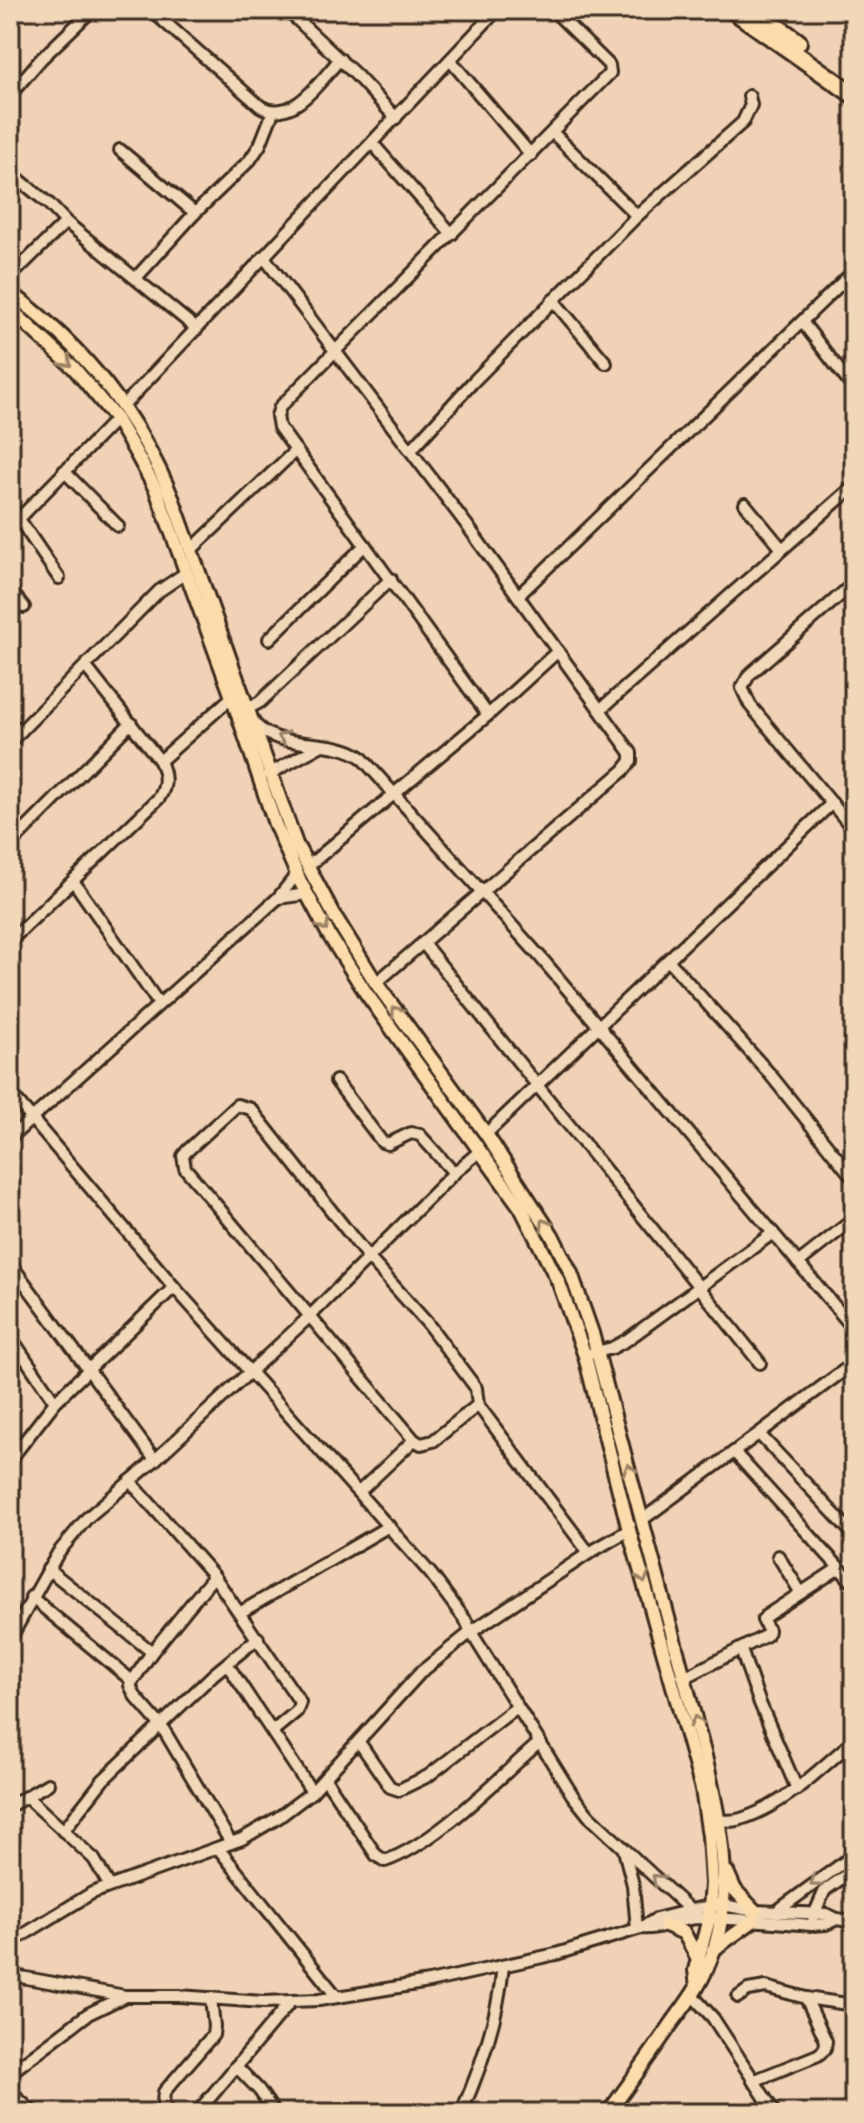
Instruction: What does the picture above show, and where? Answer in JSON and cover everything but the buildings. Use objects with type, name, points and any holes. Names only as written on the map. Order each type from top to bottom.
[{"type":"highway","points":[[733,10],[854,95]]},
{"type":"highway","points":[[754,10],[854,83]]},
{"type":"main road","points":[[10,292],[90,363],[124,405],[164,477],[296,844],[307,894],[342,955],[535,1231],[591,1354],[642,1520],[684,1678],[713,1821],[716,1912],[698,1959],[694,1991]]},
{"type":"main road","points":[[10,309],[74,368],[116,419],[156,490],[275,824],[376,983],[486,1134],[552,1235],[575,1285],[629,1530],[702,1789],[735,1890],[754,1916],[713,1950]]},
{"type":"main road","points":[[342,955],[353,947]]},
{"type":"main road","points":[[653,1612],[665,1606]]},
{"type":"main road","points":[[608,2113],[706,1971],[713,1950],[724,1860]]},
{"type":"main road","points":[[666,1925],[684,1933],[698,1959]]},
{"type":"street","points":[[10,95],[41,59],[92,10]]},
{"type":"street","points":[[151,10],[260,106],[273,112],[280,113],[293,107],[340,59]]},
{"type":"street","points":[[124,405],[497,10]]},
{"type":"street","points":[[488,715],[279,427],[278,411],[553,133],[611,70],[553,10]]},
{"type":"street","points":[[289,11],[396,118]]},
{"type":"street","points":[[450,60],[531,155]]},
{"type":"street","points":[[411,450],[472,383],[637,216],[743,122],[751,105],[749,96]]},
{"type":"street","points":[[136,278],[195,213],[250,160],[260,145],[273,112]]},
{"type":"street","points":[[553,133],[637,216]]},
{"type":"street","points":[[373,144],[452,234]]},
{"type":"street","points":[[120,150],[195,213]]},
{"type":"street","points":[[10,172],[197,329]]},
{"type":"street","points":[[10,277],[66,222]]},
{"type":"street","points":[[264,257],[411,450],[601,709],[632,757],[629,765],[376,983]]},
{"type":"street","points":[[518,596],[854,271]]},
{"type":"street","points":[[553,300],[606,363]]},
{"type":"street","points":[[803,323],[854,389]]},
{"type":"street","points":[[10,528],[116,419]]},
{"type":"street","points":[[191,550],[296,450]]},
{"type":"street","points":[[64,471],[118,526]]},
{"type":"street","points":[[601,709],[854,486]]},
{"type":"street","points":[[745,504],[782,549]]},
{"type":"street","points":[[19,519],[59,578]]},
{"type":"street","points":[[269,639],[365,545]]},
{"type":"street","points":[[10,742],[159,591],[187,572]]},
{"type":"street","points":[[391,579],[248,713],[255,724],[274,735],[322,746],[340,746],[354,753],[483,892],[854,1329]]},
{"type":"street","points":[[854,583],[749,675],[742,688],[750,705],[854,830]]},
{"type":"street","points":[[10,590],[24,607]]},
{"type":"street","points":[[10,1138],[278,898],[302,870],[488,715],[558,651]]},
{"type":"street","points":[[10,941],[159,798],[165,780],[160,761],[86,667]]},
{"type":"street","points":[[160,761],[232,697]]},
{"type":"street","points":[[10,723],[21,731]]},
{"type":"street","points":[[10,845],[131,723]]},
{"type":"street","points":[[269,774],[322,746]]},
{"type":"street","points":[[486,1134],[832,803]]},
{"type":"street","points":[[74,882],[159,1004]]},
{"type":"street","points":[[278,898],[307,894]]},
{"type":"street","points":[[423,943],[760,1363]]},
{"type":"street","points":[[668,960],[769,1073],[854,1179]]},
{"type":"street","points":[[336,1081],[382,1142],[388,1144],[411,1133],[420,1135],[454,1173]]},
{"type":"street","points":[[10,1093],[174,1287],[431,1574],[466,1621],[581,1807],[690,1910]]},
{"type":"street","points":[[478,1405],[433,1441],[421,1444],[414,1440],[185,1168],[183,1156],[187,1151],[237,1105],[247,1106],[368,1257],[428,1324],[473,1383],[478,1405],[589,1553]]},
{"type":"street","points":[[10,1639],[31,1597],[71,1535],[310,1316],[480,1151]]},
{"type":"street","points":[[798,1263],[854,1219]]},
{"type":"street","points":[[591,1354],[627,1340],[773,1233]]},
{"type":"street","points":[[10,1263],[155,1460]]},
{"type":"street","points":[[10,1460],[55,1402],[174,1287]]},
{"type":"street","points":[[10,1336],[55,1402]]},
{"type":"street","points":[[642,1520],[850,1367],[854,1380]]},
{"type":"street","points":[[760,1435],[854,1535]]},
{"type":"street","points":[[359,1492],[414,1440]]},
{"type":"street","points":[[735,1453],[854,1584]]},
{"type":"street","points":[[130,1481],[214,1576],[300,1702],[297,1711],[273,1731]]},
{"type":"street","points":[[241,1612],[389,1526]]},
{"type":"street","points":[[10,1943],[59,1911],[109,1885],[218,1848],[267,1825],[312,1792],[410,1683],[471,1632],[629,1530]]},
{"type":"street","points":[[778,1556],[801,1593]]},
{"type":"street","points":[[684,1678],[767,1635],[769,1632],[764,1618],[839,1568]]},
{"type":"street","points":[[48,1569],[152,1652]]},
{"type":"street","points":[[214,1576],[131,1680],[132,1691],[162,1727],[231,1843]]},
{"type":"street","points":[[31,1597],[131,1680]]},
{"type":"street","points":[[63,1831],[103,1780],[258,1638]]},
{"type":"street","points":[[741,1650],[797,1789]]},
{"type":"street","points":[[227,1664],[312,1792]]},
{"type":"street","points":[[359,1742],[390,1787],[399,1790],[428,1776],[517,1707]]},
{"type":"street","points":[[713,1821],[737,1821],[753,1815],[797,1789],[854,1740]]},
{"type":"street","points":[[325,1778],[376,1855],[385,1861],[411,1850],[432,1836],[540,1742]]},
{"type":"street","points":[[10,1806],[48,1784]]},
{"type":"street","points":[[27,1797],[94,1859],[109,1885]]},
{"type":"street","points":[[218,1848],[337,1997]]},
{"type":"street","points":[[624,1848],[639,1929]]},
{"type":"street","points":[[777,1911],[854,1855]]},
{"type":"street","points":[[812,1925],[813,1912],[825,1890],[854,1870]]},
{"type":"street","points":[[10,1975],[125,1996],[291,2001],[429,1982],[556,1954],[690,1910],[812,1925],[837,1919]]},
{"type":"street","points":[[754,1916],[777,1911],[813,1912],[854,1922]]},
{"type":"street","points":[[639,1929],[653,1930],[716,1912]]},
{"type":"street","points":[[461,2113],[478,2072],[496,2013],[503,1966]]},
{"type":"street","points":[[738,1997],[748,1990],[766,1987],[806,1998],[854,2005]]},
{"type":"street","points":[[694,1991],[775,2113]]},
{"type":"street","points":[[10,2073],[80,2019],[125,1996]]},
{"type":"street","points":[[168,2113],[163,2103],[164,2092],[213,2035],[211,1998]]},
{"type":"street","points":[[753,2081],[818,2055],[825,2049],[826,2041],[806,1998]]},
{"type":"street","points":[[197,2113],[291,2001]]},
{"type":"street","points":[[236,2066],[275,2113]]},
{"type":"street","points":[[10,2092],[34,2113]]}]
